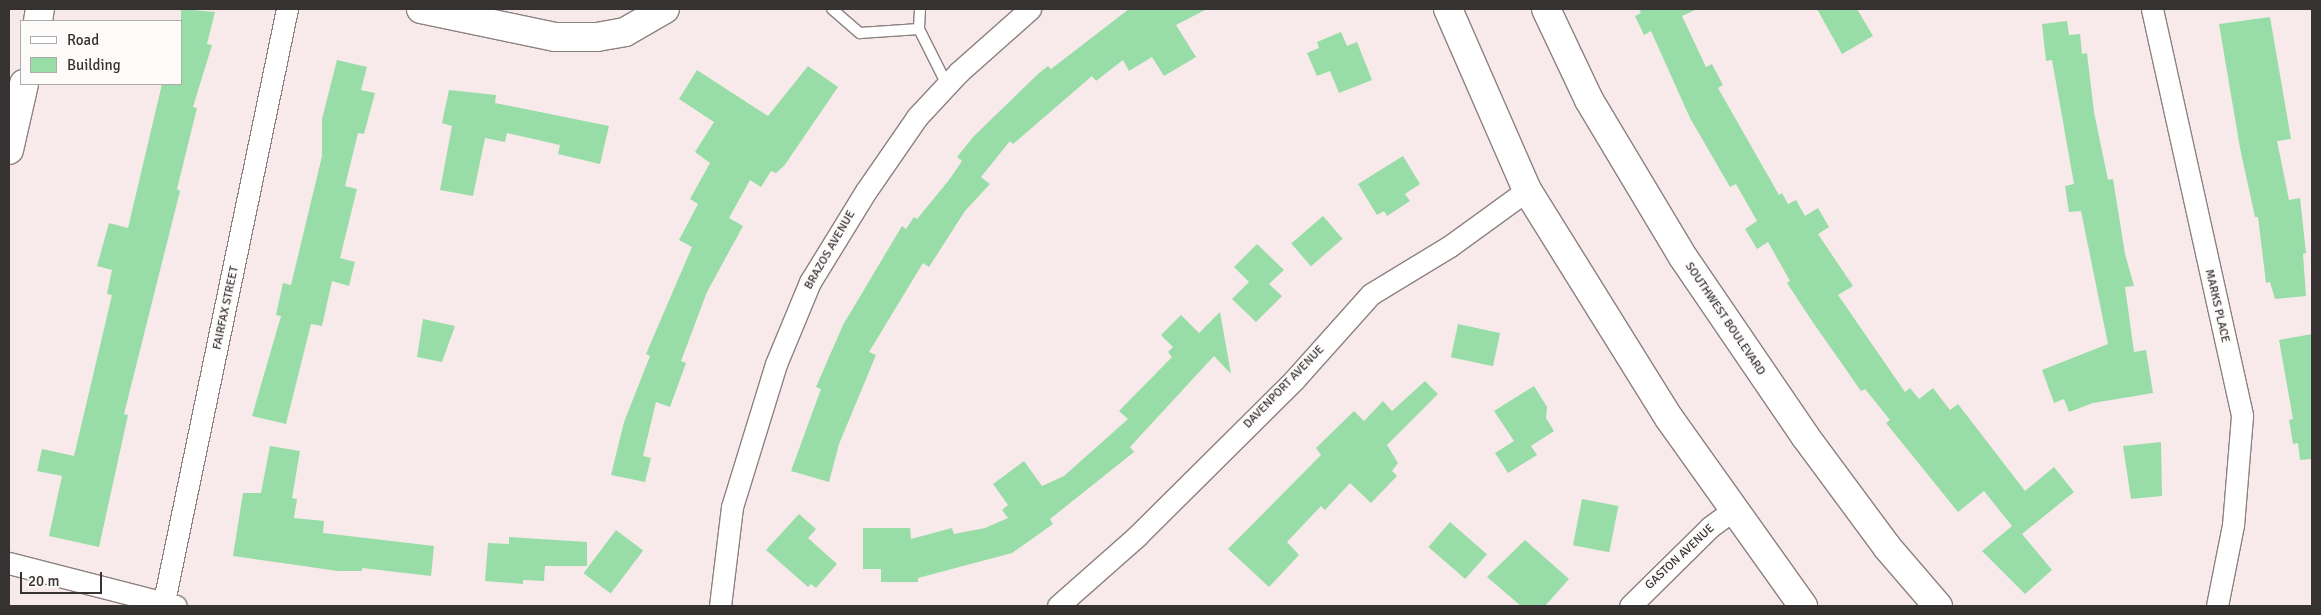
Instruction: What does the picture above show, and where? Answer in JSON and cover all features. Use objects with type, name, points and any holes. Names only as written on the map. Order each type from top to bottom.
[{"type":"main road","points":[[422,9],[555,37],[597,37],[625,32],[665,9]]},
{"type":"main road","points":[[1448,9],[1527,190],[1614,334],[1732,510],[1803,606]]},
{"type":"main road","name":"SOUTHWEST BOULEVARD","points":[[1546,9],[1589,100],[1683,257],[1805,436],[1887,547],[1938,606]]},
{"type":"main road","points":[[9,150],[24,85]]},
{"type":"street","name":"FAIRFAX STREET","points":[[167,605],[287,9]]},
{"type":"street","name":"BRAZOS AVENUE","points":[[720,606],[732,507],[776,364],[810,282],[871,182],[917,117],[947,85],[1030,9]]},
{"type":"street","name":"MARKS PLACE","points":[[2152,9],[2242,416],[2233,525],[2218,606]]},
{"type":"street","name":"DAVENPORT AVENUE","points":[[1058,606],[1130,542],[1294,380],[1371,294],[1450,246],[1527,190]]},
{"type":"street","name":"GASTON AVENUE","points":[[1630,606],[1710,527],[1732,510]]},
{"type":"street","points":[[9,563],[167,605]]},
{"type":"lane","points":[[832,9],[860,33],[919,29]]},
{"type":"lane","points":[[920,9],[919,29],[947,85]]},
{"type":"building","points":[[181,9],[215,12],[207,44],[212,45],[193,107],[197,108],[177,189],[180,191],[124,414],[128,415],[99,547],[49,536],[62,476],[37,471],[42,449],[74,456],[112,295],[107,294],[112,270],[97,266],[109,223],[128,228],[162,85],[182,85]]},
{"type":"building","points":[[1129,9],[1207,9],[1176,25],[1196,57],[1164,76],[1152,57],[1129,71],[1123,60],[1096,81],[1092,76],[1013,144],[1010,141],[981,177],[990,184],[965,211],[929,267],[923,263],[869,352],[876,355],[839,444],[829,482],[791,471],[821,389],[816,387],[843,325],[902,226],[906,229],[914,217],[917,219],[949,180],[962,161],[957,157],[974,136],[1038,74],[1048,66],[1051,69]]},
{"type":"building","points":[[1639,9],[1697,9],[1682,16],[1706,67],[1712,64],[1723,85],[1718,88],[1779,195],[1782,193],[1788,204],[1796,200],[1805,216],[1818,208],[1829,227],[1818,234],[1853,286],[1838,295],[1905,392],[1910,388],[1919,399],[1933,388],[1950,410],[1958,404],[2025,491],[2054,467],[2074,492],[2022,534],[2052,570],[2025,594],[1982,551],[2012,526],[1984,491],[1958,512],[1886,423],[1890,420],[1865,389],[1861,391],[1787,283],[1790,281],[1768,242],[1757,249],[1745,229],[1757,221],[1736,184],[1730,187],[1690,118],[1651,31],[1644,35],[1635,16],[1641,13]]},
{"type":"building","points":[[1817,9],[1857,9],[1873,36],[1842,54]]},
{"type":"building","points":[[2270,17],[2291,139],[2277,141],[2289,200],[2300,198],[2306,253],[2303,254],[2306,296],[2275,299],[2270,282],[2266,283],[2258,217],[2255,217],[2240,148],[2219,24]]},
{"type":"building","points":[[2067,21],[2069,35],[2080,34],[2082,54],[2087,53],[2094,112],[2108,180],[2113,179],[2125,254],[2134,286],[2125,287],[2134,352],[2146,350],[2153,393],[2093,403],[2069,412],[2064,399],[2054,403],[2042,370],[2108,344],[2081,211],[2069,212],[2065,186],[2074,184],[2052,60],[2046,61],[2042,24]]},
{"type":"building","points":[[1341,32],[1347,46],[1357,42],[1372,80],[1339,93],[1330,71],[1317,76],[1307,53],[1319,48],[1317,42]]},
{"type":"building","points":[[337,60],[367,67],[361,90],[375,93],[364,134],[358,133],[345,186],[357,189],[340,258],[355,262],[349,286],[332,281],[322,326],[311,324],[286,424],[252,416],[281,316],[276,315],[283,283],[291,285],[322,156],[322,119]]},
{"type":"building","points":[[808,66],[838,87],[784,166],[776,173],[771,171],[761,187],[750,180],[729,218],[743,226],[707,292],[681,361],[686,363],[670,407],[656,402],[643,456],[651,458],[645,482],[611,475],[624,422],[650,356],[646,354],[692,247],[679,240],[698,204],[690,199],[710,163],[695,152],[714,122],[679,99],[697,70],[768,116]]},
{"type":"building","points":[[449,90],[496,95],[495,103],[609,126],[600,164],[558,154],[560,145],[507,133],[505,142],[485,138],[473,196],[440,190],[452,126],[442,123]]},
{"type":"building","points":[[1403,156],[1420,184],[1405,194],[1410,201],[1387,216],[1384,211],[1377,215],[1358,184]]},
{"type":"building","points":[[1323,216],[1343,239],[1311,266],[1291,244]]},
{"type":"building","points":[[1257,244],[1284,270],[1269,284],[1282,296],[1256,322],[1232,299],[1249,282],[1234,267]]},
{"type":"building","points":[[1220,312],[1231,374],[1214,356],[1130,447],[1134,452],[1050,519],[1053,524],[1012,553],[918,578],[918,582],[881,582],[881,569],[863,569],[863,528],[910,528],[911,539],[952,528],[954,534],[985,528],[1008,518],[1002,510],[1008,505],[993,484],[1024,461],[1042,486],[1064,476],[1128,419],[1119,411],[1172,357],[1168,352],[1173,347],[1161,335],[1181,315],[1199,333]]},
{"type":"building","points":[[423,319],[455,326],[442,362],[417,357]]},
{"type":"building","points":[[1458,324],[1500,333],[1493,366],[1451,357]]},
{"type":"building","points":[[2312,334],[2312,459],[2300,460],[2298,443],[2293,444],[2289,420],[2293,419],[2279,340]]},
{"type":"building","points":[[1425,381],[1438,394],[1387,445],[1398,463],[1392,471],[1397,476],[1371,503],[1350,483],[1325,510],[1321,506],[1287,542],[1299,555],[1269,587],[1228,549],[1321,455],[1316,448],[1354,411],[1364,421],[1383,401],[1392,411]]},
{"type":"building","points":[[1534,386],[1547,407],[1546,418],[1554,431],[1531,446],[1537,455],[1508,473],[1495,453],[1514,441],[1494,411]]},
{"type":"building","points":[[2161,442],[2162,496],[2131,499],[2123,446]]},
{"type":"building","points":[[270,446],[300,451],[292,498],[297,499],[294,518],[324,521],[323,533],[434,546],[431,576],[362,568],[362,571],[338,571],[233,556],[243,493],[261,493]]},
{"type":"building","points":[[1582,499],[1618,506],[1609,552],[1573,545]]},
{"type":"building","points":[[799,514],[816,529],[808,538],[837,564],[816,588],[811,584],[808,587],[766,550]]},
{"type":"building","points":[[1450,522],[1487,554],[1465,579],[1428,547]]},
{"type":"building","points":[[616,530],[643,550],[611,594],[584,573]]},
{"type":"building","points":[[509,537],[587,542],[587,566],[545,566],[544,581],[523,580],[523,584],[485,581],[488,543],[509,544]]},
{"type":"building","points":[[1525,540],[1569,579],[1545,606],[1521,606],[1487,577]]}]
